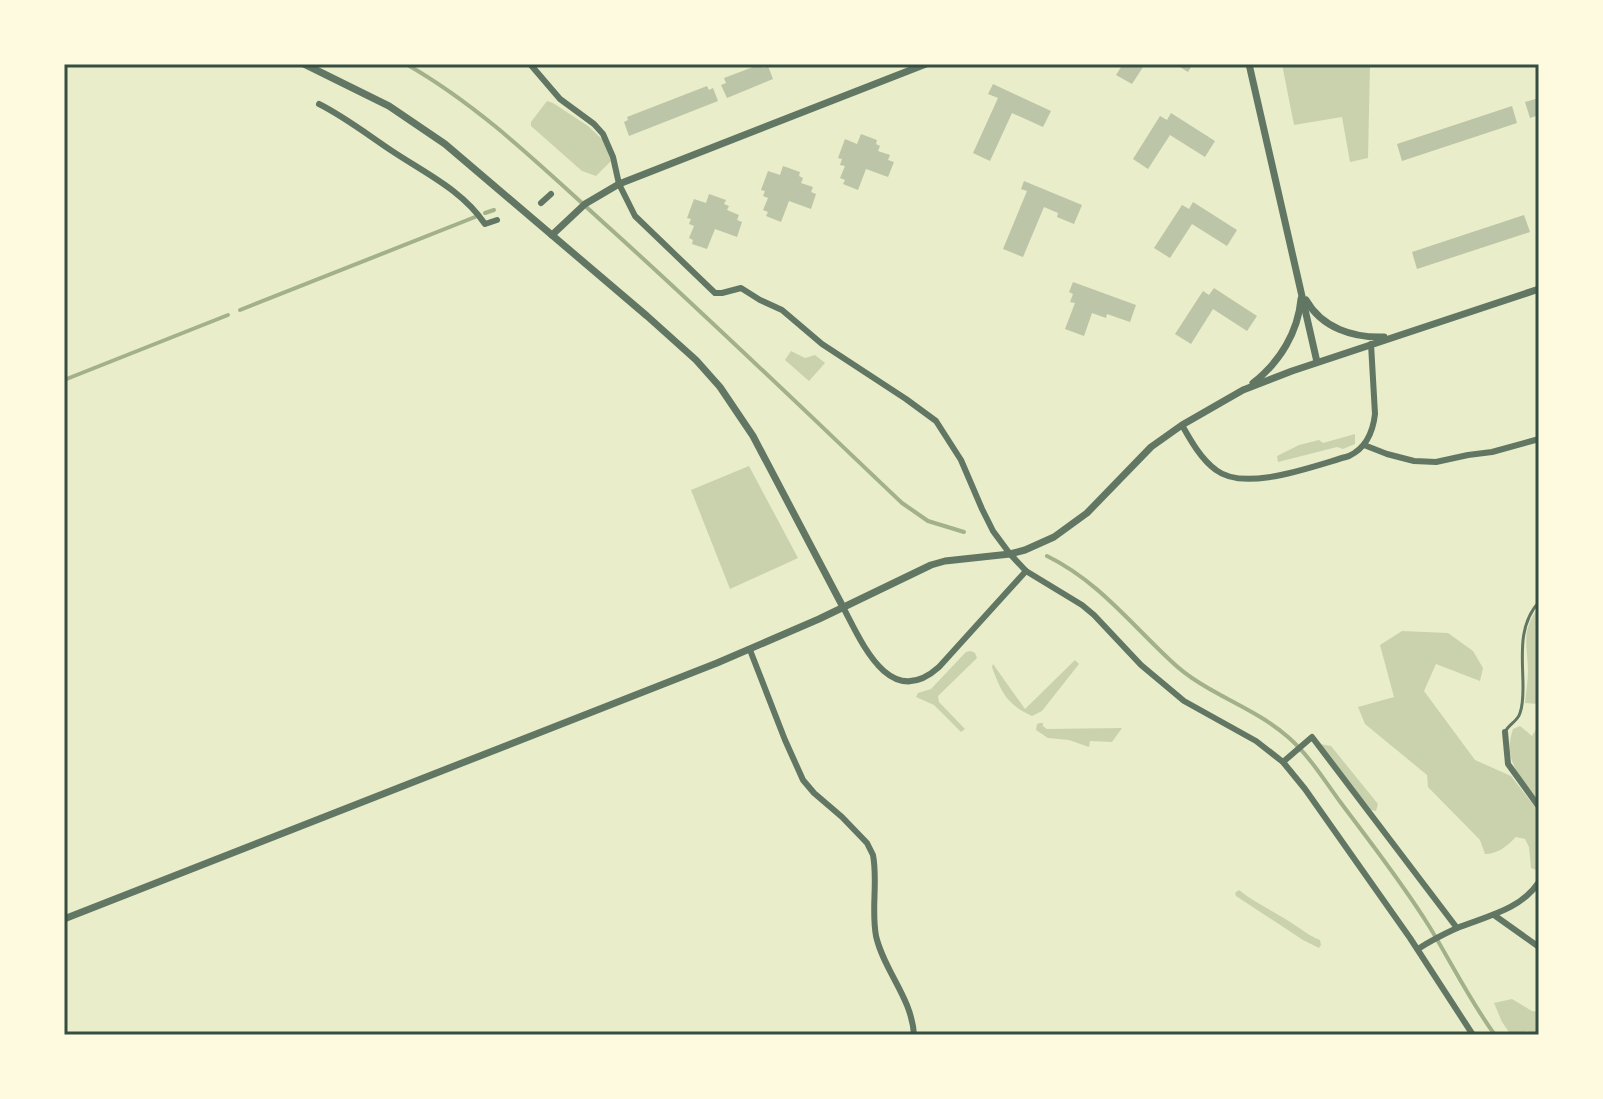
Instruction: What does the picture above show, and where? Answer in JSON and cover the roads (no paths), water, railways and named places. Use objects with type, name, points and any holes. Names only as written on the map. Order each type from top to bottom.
[{"type":"street","points":[[304,64],[411,120],[466,161],[676,342],[720,387],[753,436],[865,650],[887,673],[901,680],[917,681],[930,675],[1026,571]]},
{"type":"street","points":[[530,64],[560,99],[603,134],[613,157],[619,184],[635,216],[713,291],[719,294],[741,288],[782,310],[822,344],[936,421],[961,460],[993,531],[1026,571],[1082,605],[1141,665],[1184,701],[1286,760],[1418,949],[1473,1035]]},
{"type":"street","points":[[552,235],[569,217],[602,192],[619,184],[926,64]]},
{"type":"street","points":[[1249,64],[1317,362]]},
{"type":"street","points":[[319,104],[448,187],[468,202],[485,224],[497,220]]},
{"type":"street","points":[[541,203],[551,194]]},
{"type":"street","points":[[1243,390],[1317,362],[1539,289]]},
{"type":"street","points":[[1301,292],[1322,321],[1356,335],[1394,337]]},
{"type":"street","points":[[64,919],[750,650],[931,565],[1010,554],[1039,545],[1079,521],[1151,447],[1258,380],[1279,358],[1293,331],[1301,292]]},
{"type":"street","points":[[1182,425],[1201,454],[1217,472],[1228,477],[1254,480],[1349,456],[1364,445],[1374,424],[1371,344]]},
{"type":"street","points":[[1364,445],[1414,461],[1436,462],[1492,452],[1539,439]]},
{"type":"street","points":[[750,650],[803,780],[867,843],[873,855],[876,936],[905,1001],[914,1035]]},
{"type":"street","points":[[1505,732],[1508,764],[1539,807]]},
{"type":"street","points":[[1286,760],[1312,737],[1454,930]]},
{"type":"street","points":[[1418,949],[1454,930],[1514,906],[1539,882]]},
{"type":"street","points":[[1494,915],[1539,947]]},
{"type":"lane","points":[[1505,732],[1520,713],[1523,696],[1522,640],[1539,602]]},
{"type":"waterway","points":[[406,64],[485,118],[534,159],[902,503],[928,521],[964,532]]},
{"type":"waterway","points":[[485,213],[494,210]]},
{"type":"waterway","points":[[240,310],[475,217]]},
{"type":"waterway","points":[[64,380],[228,315]]},
{"type":"waterway","points":[[1047,556],[1098,590],[1184,672],[1274,726],[1303,752],[1408,895],[1495,1035]]}]
